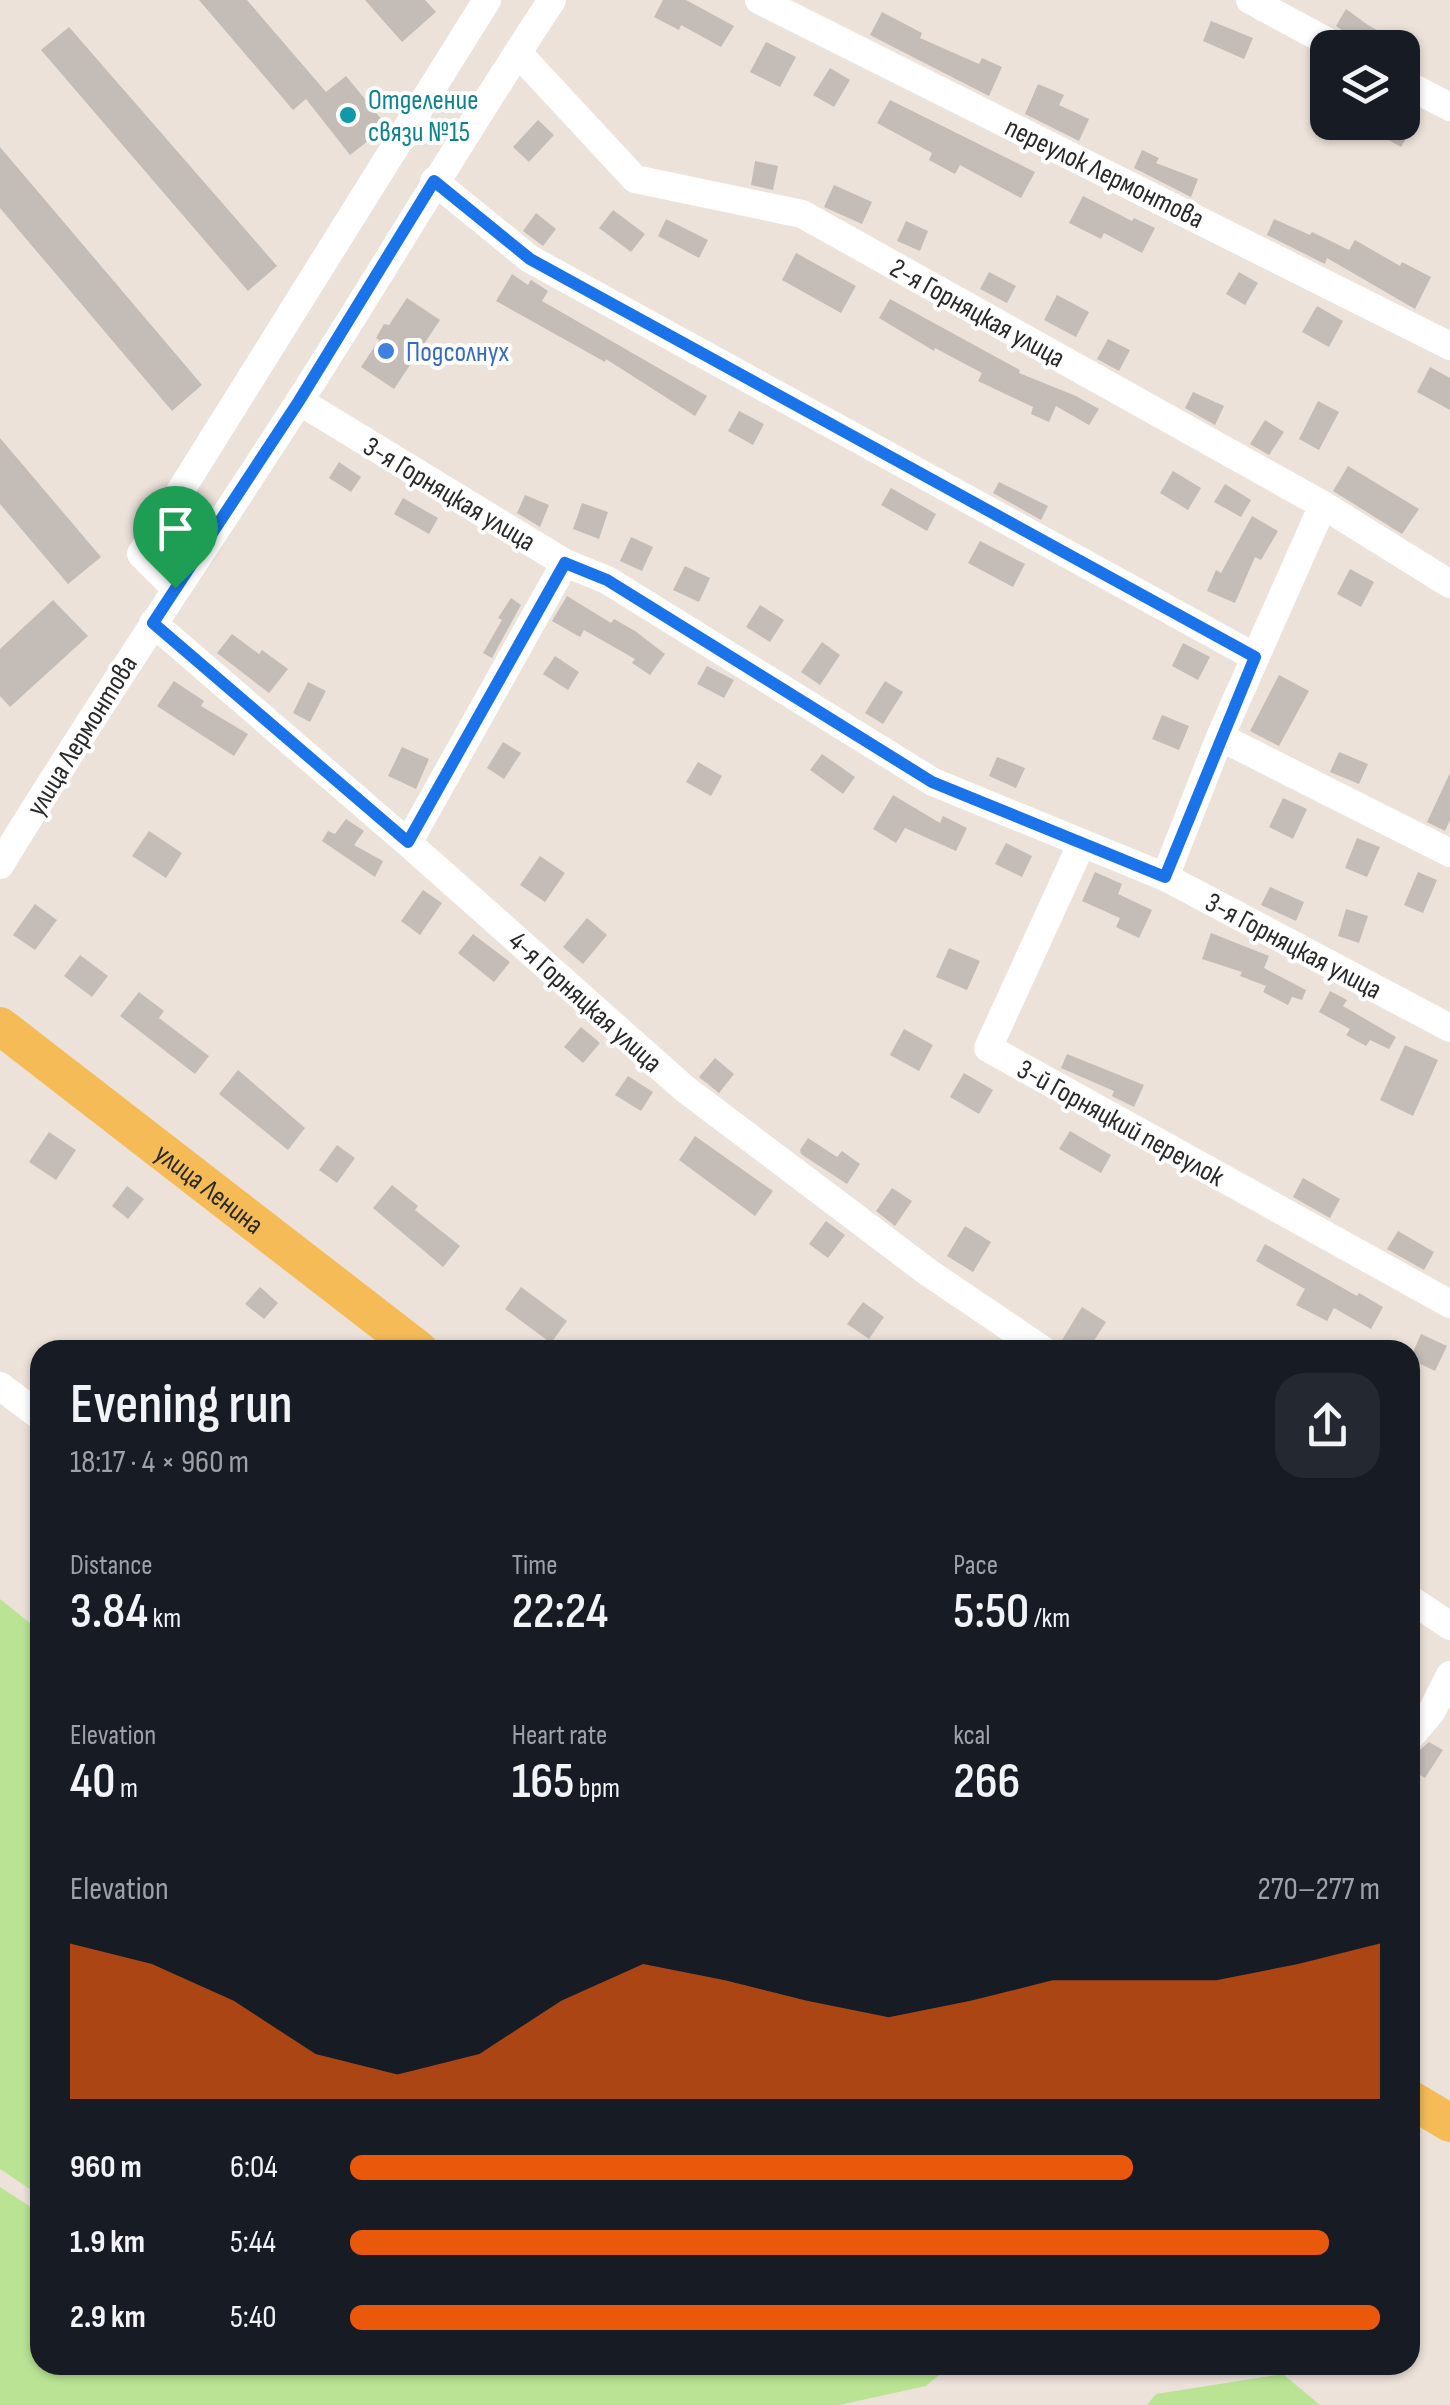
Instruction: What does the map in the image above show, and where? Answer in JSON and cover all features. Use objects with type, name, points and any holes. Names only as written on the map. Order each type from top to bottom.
[{"type":"main road","name":"улица Ленина","points":[[0,1026],[406,1340]]},
{"type":"main road","points":[[1420,2104],[1450,2123]]},
{"type":"street","points":[[175,588],[142,554],[487,0]]},
{"type":"street","name":"улица Лермонтова","points":[[0,865],[552,0]]},
{"type":"street","name":"переулок Лермонтова","points":[[759,0],[1450,346]]},
{"type":"street","points":[[1250,0],[1310,33]]},
{"type":"street","name":"2-я Горняцкая улица","points":[[518,52],[635,180],[802,214],[1323,505],[1450,584]]},
{"type":"street","points":[[1420,91],[1450,107]]},
{"type":"street","points":[[434,181],[530,259],[1255,657]]},
{"type":"street","name":"3-я Горняцкая улица","points":[[299,401],[565,563],[607,580],[932,782],[1165,877],[1450,1028]]},
{"type":"street","points":[[1165,877],[1220,737],[1323,505]]},
{"type":"street","points":[[408,842],[565,563]]},
{"type":"street","name":"4-я Горняцкая улица","points":[[153,623],[408,842],[685,1089],[930,1273],[1028,1340]]},
{"type":"street","points":[[1220,737],[1450,853]]},
{"type":"street","name":"3-й Горняцкий переулок","points":[[1081,845],[988,1048],[1450,1304]]},
{"type":"street","points":[[0,1386],[30,1408]]},
{"type":"street","points":[[1420,1606],[1450,1626]]},
{"type":"street","points":[[1420,1725],[1432,1711],[1450,1675]]},
{"type":"green space","points":[[0,1599],[30,1623],[30,2189],[0,2169]]},
{"type":"green space","points":[[0,2187],[30,2206],[30,2375],[939,2375],[926,2386],[839,2405],[0,2405]]},
{"type":"green space","points":[[1284,2375],[1320,2405],[1147,2405],[1156,2394]]},
{"type":"building","points":[[199,0],[247,0],[326,92],[346,76],[387,126],[350,155],[306,99],[293,110]]},
{"type":"building","points":[[365,0],[425,0],[436,12],[402,42]]},
{"type":"building","points":[[663,0],[686,0],[734,26],[721,47],[681,25],[679,30],[654,17]]},
{"type":"building","points":[[1346,9],[1377,30],[1342,30],[1336,26]]},
{"type":"building","points":[[882,12],[922,33],[920,38],[979,64],[982,58],[1002,67],[989,96],[870,35]]},
{"type":"building","points":[[1211,21],[1253,38],[1244,59],[1203,41]]},
{"type":"building","points":[[69,27],[277,266],[248,291],[41,50]]},
{"type":"building","points":[[766,42],[796,57],[780,87],[750,72]]},
{"type":"building","points":[[830,68],[850,80],[834,107],[813,95]]},
{"type":"building","points":[[1038,84],[1064,95],[1059,105],[1089,119],[1079,141],[1025,114]]},
{"type":"building","points":[[890,100],[1035,172],[1021,198],[960,165],[955,174],[929,160],[932,153],[877,123]]},
{"type":"building","points":[[538,120],[554,135],[529,162],[513,147]]},
{"type":"building","points":[[0,147],[202,385],[172,411],[0,208]]},
{"type":"building","points":[[1142,150],[1159,158],[1156,163],[1198,179],[1191,197],[1134,168]]},
{"type":"building","points":[[755,161],[778,166],[773,190],[751,185]]},
{"type":"building","points":[[834,185],[872,202],[862,224],[824,207]]},
{"type":"building","points":[[1083,196],[1155,228],[1142,253],[1104,233],[1101,239],[1069,223]]},
{"type":"building","points":[[613,210],[645,234],[631,252],[599,228]]},
{"type":"building","points":[[536,213],[556,229],[543,246],[523,231]]},
{"type":"building","points":[[666,219],[708,240],[699,258],[658,236]]},
{"type":"building","points":[[1274,219],[1349,250],[1355,240],[1400,266],[1402,262],[1431,277],[1415,309],[1327,258],[1325,264],[1267,235]]},
{"type":"building","points":[[906,221],[928,231],[920,251],[897,241]]},
{"type":"building","points":[[796,253],[856,286],[841,313],[782,280]]},
{"type":"building","points":[[989,272],[1016,286],[1007,303],[980,289]]},
{"type":"building","points":[[1239,272],[1258,283],[1245,305],[1226,294]]},
{"type":"building","points":[[512,274],[528,285],[531,280],[548,291],[542,301],[707,396],[695,416],[606,359],[605,362],[496,301]]},
{"type":"building","points":[[1057,295],[1089,312],[1076,337],[1044,320]]},
{"type":"building","points":[[407,298],[440,320],[394,389],[361,367],[379,340],[376,338],[384,324],[389,325]]},
{"type":"building","points":[[890,299],[1020,370],[1019,373],[1099,409],[1089,425],[1056,406],[1049,422],[1031,414],[1033,407],[978,381],[982,373],[935,348],[934,351],[879,318]]},
{"type":"building","points":[[1317,306],[1343,321],[1329,347],[1302,332]]},
{"type":"building","points":[[1108,339],[1130,350],[1119,371],[1097,359]]},
{"type":"building","points":[[1430,367],[1450,378],[1450,410],[1417,392]]},
{"type":"building","points":[[1193,392],[1224,406],[1215,425],[1185,408]]},
{"type":"building","points":[[1318,401],[1339,412],[1319,450],[1299,439]]},
{"type":"building","points":[[739,411],[764,424],[753,445],[728,431]]},
{"type":"building","points":[[1265,420],[1284,432],[1269,455],[1250,444]]},
{"type":"building","points":[[0,438],[101,557],[68,584],[0,504]]},
{"type":"building","points":[[339,462],[361,477],[351,492],[329,478]]},
{"type":"building","points":[[1348,466],[1419,509],[1402,534],[1333,491]]},
{"type":"building","points":[[1173,471],[1201,488],[1188,510],[1160,493]]},
{"type":"building","points":[[999,482],[1048,506],[1041,520],[993,493]]},
{"type":"building","points":[[1225,484],[1251,500],[1241,517],[1214,502]]},
{"type":"building","points":[[891,488],[936,514],[927,531],[881,505]]},
{"type":"building","points":[[525,495],[549,505],[540,527],[517,513]]},
{"type":"building","points":[[403,498],[438,518],[429,534],[394,514]]},
{"type":"building","points":[[582,503],[608,512],[599,539],[573,529]]},
{"type":"building","points":[[1252,516],[1278,531],[1261,560],[1255,557],[1235,603],[1207,591],[1216,570],[1221,573]]},
{"type":"building","points":[[631,537],[653,547],[642,571],[620,561]]},
{"type":"building","points":[[980,541],[1025,564],[1013,587],[968,563]]},
{"type":"building","points":[[685,566],[710,578],[699,602],[673,590]]},
{"type":"building","points":[[1350,569],[1374,582],[1361,607],[1337,594]]},
{"type":"building","points":[[567,596],[611,623],[614,619],[635,631],[665,654],[650,675],[632,663],[635,659],[584,630],[580,637],[552,621]]},
{"type":"building","points":[[511,598],[521,605],[492,658],[483,653]]},
{"type":"building","points":[[53,600],[88,636],[10,707],[0,696],[0,649]]},
{"type":"building","points":[[760,605],[784,620],[770,642],[746,627]]},
{"type":"building","points":[[232,634],[288,669],[269,693],[217,653]]},
{"type":"building","points":[[822,642],[840,655],[820,685],[801,672]]},
{"type":"building","points":[[1183,643],[1210,657],[1198,680],[1172,666]]},
{"type":"building","points":[[555,656],[579,672],[568,690],[543,674]]},
{"type":"building","points":[[707,666],[734,680],[724,698],[697,684]]},
{"type":"building","points":[[1279,675],[1309,691],[1279,746],[1250,731]]},
{"type":"building","points":[[174,681],[204,701],[201,706],[248,734],[234,756],[157,706]]},
{"type":"building","points":[[885,681],[903,692],[883,724],[865,713]]},
{"type":"building","points":[[308,682],[326,691],[310,722],[293,713]]},
{"type":"building","points":[[1162,715],[1189,726],[1179,750],[1152,739]]},
{"type":"building","points":[[503,742],[521,753],[504,779],[487,768]]},
{"type":"building","points":[[402,747],[429,759],[416,789],[388,776]]},
{"type":"building","points":[[1339,752],[1368,764],[1359,784],[1330,772]]},
{"type":"building","points":[[822,754],[855,777],[843,794],[810,770]]},
{"type":"building","points":[[997,757],[1025,768],[1016,788],[989,776]]},
{"type":"building","points":[[698,762],[722,776],[711,796],[686,782]]},
{"type":"building","points":[[1450,773],[1450,820],[1445,831],[1427,822]]},
{"type":"building","points":[[893,795],[940,823],[943,816],[967,828],[956,851],[905,828],[896,843],[873,829]]},
{"type":"building","points":[[1283,798],[1307,809],[1293,839],[1269,827]]},
{"type":"building","points":[[346,819],[364,831],[354,845],[383,861],[375,877],[322,841],[328,831],[335,834]]},
{"type":"building","points":[[149,831],[182,853],[166,878],[132,856]]},
{"type":"building","points":[[1357,838],[1380,847],[1367,877],[1345,868]]},
{"type":"building","points":[[1006,843],[1032,856],[1022,877],[995,864]]},
{"type":"building","points":[[540,856],[565,873],[545,902],[520,885]]},
{"type":"building","points":[[1095,872],[1122,884],[1118,894],[1152,910],[1139,938],[1116,927],[1120,918],[1082,901]]},
{"type":"building","points":[[1418,872],[1437,880],[1423,913],[1404,905]]},
{"type":"building","points":[[1270,887],[1304,902],[1296,921],[1261,905]]},
{"type":"building","points":[[423,890],[442,903],[420,935],[401,921]]},
{"type":"building","points":[[35,904],[57,920],[35,950],[13,935]]},
{"type":"building","points":[[1346,909],[1368,916],[1359,943],[1338,936]]},
{"type":"building","points":[[587,918],[607,935],[583,964],[563,947]]},
{"type":"building","points":[[1211,933],[1269,956],[1264,968],[1306,990],[1302,1000],[1292,997],[1288,1005],[1263,992],[1266,986],[1240,976],[1242,972],[1202,959]]},
{"type":"building","points":[[473,934],[510,962],[494,982],[458,953]]},
{"type":"building","points":[[949,948],[980,961],[967,990],[936,977]]},
{"type":"building","points":[[80,955],[108,976],[92,997],[64,976]]},
{"type":"building","points":[[1330,991],[1347,1000],[1343,1006],[1396,1037],[1389,1049],[1370,1040],[1366,1046],[1346,1035],[1350,1029],[1319,1012]]},
{"type":"building","points":[[139,992],[164,1011],[159,1018],[209,1056],[195,1074],[120,1016]]},
{"type":"building","points":[[581,1027],[600,1043],[583,1063],[564,1047]]},
{"type":"building","points":[[904,1029],[933,1045],[919,1071],[890,1055]]},
{"type":"building","points":[[1405,1045],[1438,1060],[1413,1116],[1380,1100]]},
{"type":"building","points":[[1067,1054],[1144,1085],[1134,1107],[1112,1096],[1114,1091],[1061,1068]]},
{"type":"building","points":[[715,1058],[734,1074],[719,1093],[699,1077]]},
{"type":"building","points":[[238,1070],[305,1128],[288,1150],[219,1094]]},
{"type":"building","points":[[964,1073],[993,1090],[979,1114],[950,1097]]},
{"type":"building","points":[[628,1076],[653,1092],[641,1111],[615,1095]]},
{"type":"building","points":[[1070,1131],[1111,1155],[1101,1173],[1059,1149]]},
{"type":"building","points":[[49,1132],[76,1150],[56,1180],[29,1162]]},
{"type":"building","points":[[695,1136],[773,1191],[755,1216],[679,1160]]},
{"type":"building","points":[[808,1138],[837,1157],[842,1151],[860,1164],[847,1184],[801,1154]]},
{"type":"building","points":[[337,1145],[355,1158],[337,1183],[319,1170]]},
{"type":"building","points":[[1303,1178],[1340,1199],[1330,1218],[1293,1197]]},
{"type":"building","points":[[392,1185],[418,1206],[415,1210],[460,1246],[443,1267],[373,1208]]},
{"type":"building","points":[[127,1186],[144,1199],[128,1219],[112,1206]]},
{"type":"building","points":[[892,1188],[912,1201],[895,1226],[876,1211]]},
{"type":"building","points":[[826,1221],[845,1235],[828,1258],[809,1244]]},
{"type":"building","points":[[965,1226],[991,1242],[973,1272],[947,1256]]},
{"type":"building","points":[[1398,1231],[1434,1252],[1424,1270],[1387,1249]]},
{"type":"building","points":[[1265,1244],[1383,1307],[1371,1329],[1334,1308],[1327,1321],[1296,1305],[1305,1289],[1256,1261]]},
{"type":"building","points":[[260,1287],[278,1303],[264,1319],[245,1304]]},
{"type":"building","points":[[521,1287],[567,1321],[553,1340],[547,1340],[505,1309]]},
{"type":"building","points":[[863,1302],[884,1317],[869,1339],[847,1324]]},
{"type":"building","points":[[1082,1307],[1106,1322],[1094,1340],[1062,1340]]},
{"type":"building","points":[[1421,1334],[1447,1346],[1435,1371],[1420,1364]]},
{"type":"building","points":[[1429,1742],[1443,1750],[1425,1778],[1420,1775],[1420,1750]]},
{"type":"place","name":"Отделение связи №15","points":[[348,115]]},
{"type":"place","name":"Подсолнух","points":[[386,351]]},
{"type":"route","points":[[434,181],[530,259],[1255,657],[1165,877],[932,782],[607,580],[565,563],[408,842],[153,623],[175,588],[299,401],[434,181]]}]
